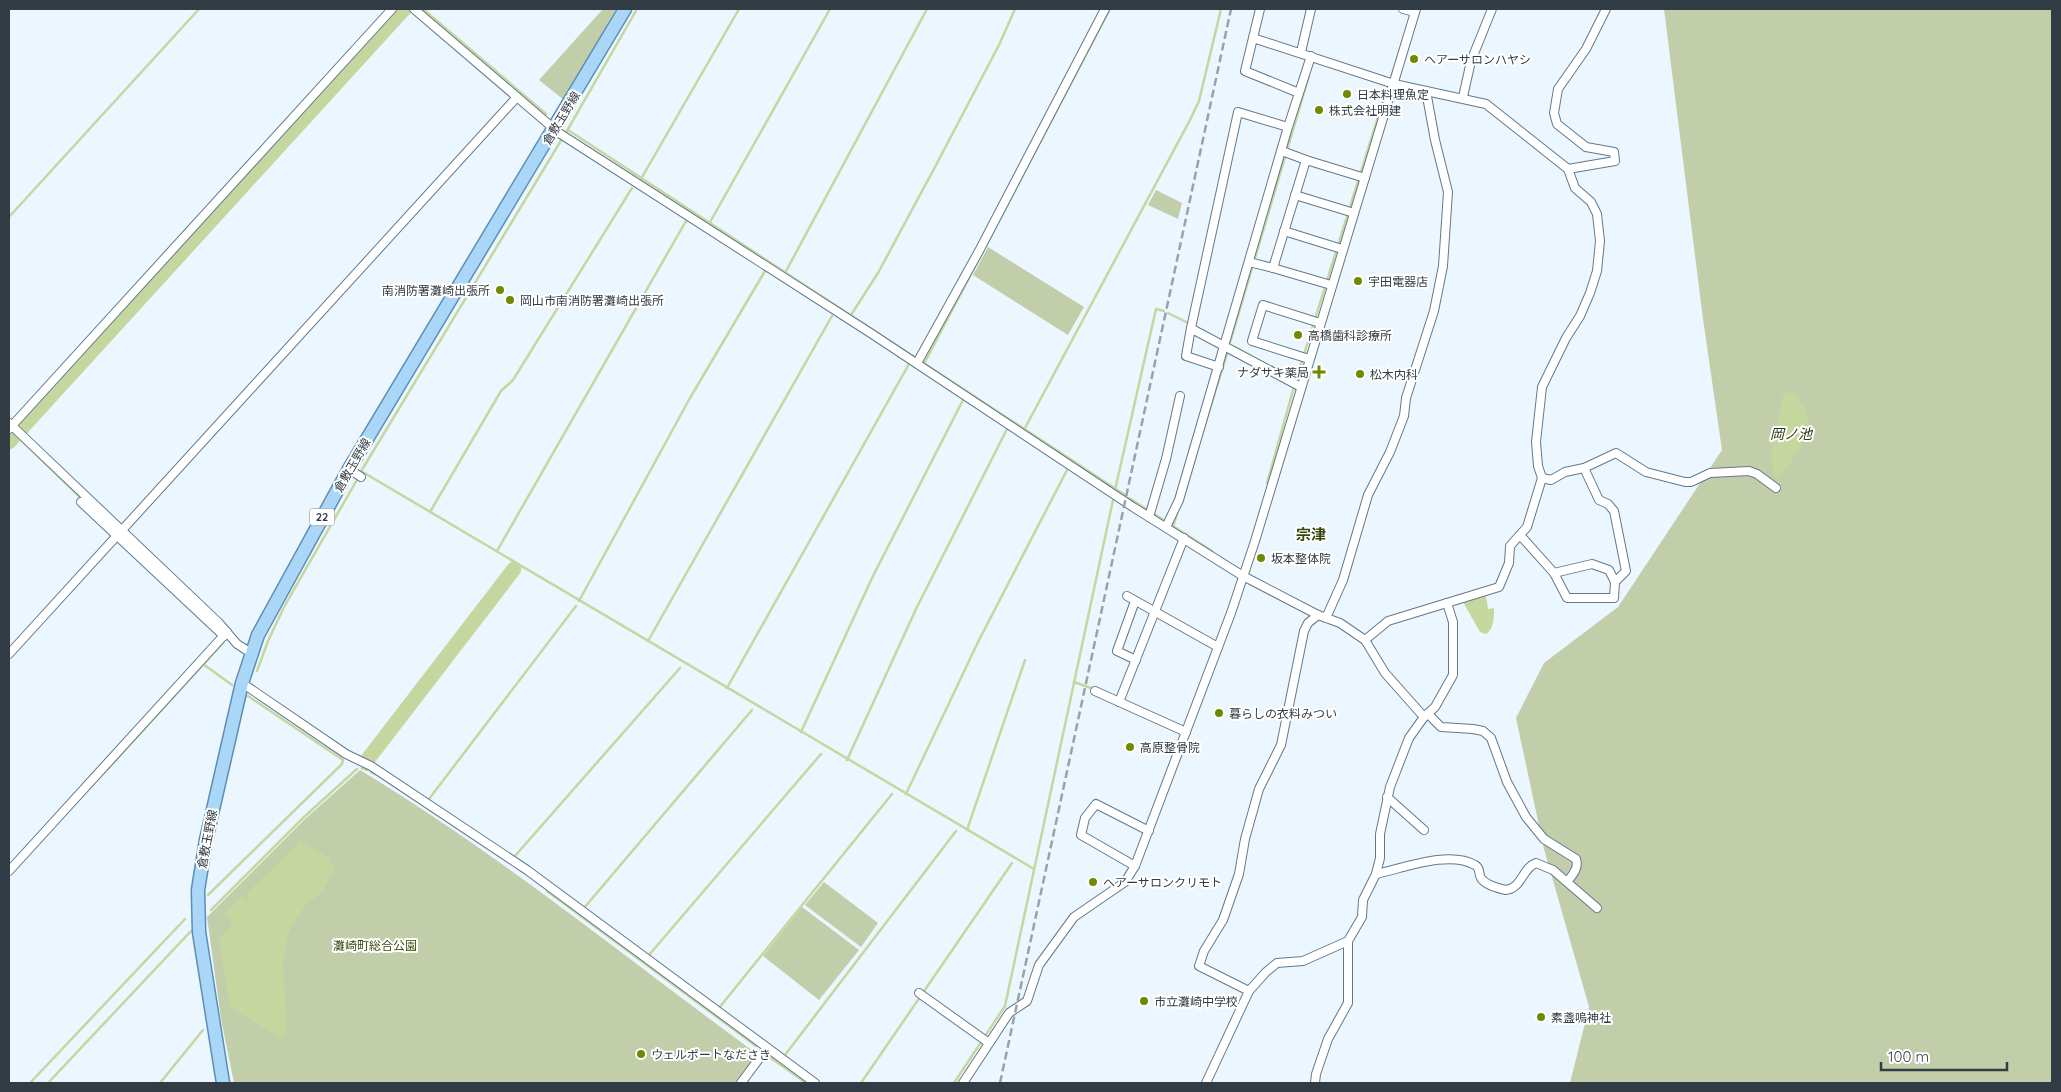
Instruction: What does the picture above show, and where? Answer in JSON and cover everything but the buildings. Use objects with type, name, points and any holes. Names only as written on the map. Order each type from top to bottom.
[{"type":"main road","name":"倉敷玉野線","points":[[223,1083],[200,932],[198,890],[206,840],[242,683],[251,653],[270,611],[356,473],[560,134],[625,9]]},
{"type":"street","points":[[251,653],[225,634],[94,510],[11,427],[392,9]]},
{"type":"street","points":[[414,9],[560,134],[918,360],[1168,524],[1184,538],[1243,576],[1322,617],[1340,623],[1366,640],[1385,673],[1426,715],[1441,727],[1483,731],[1491,738],[1508,782],[1526,817],[1544,839],[1576,859],[1578,865],[1568,881]]},
{"type":"street","points":[[918,360],[979,251],[1105,9]]},
{"type":"street","points":[[1260,9],[1245,71],[1299,93]]},
{"type":"street","points":[[1301,52],[1311,9]]},
{"type":"street","points":[[963,1083],[986,1040],[1009,1013],[1026,1001],[1039,965],[1074,917],[1125,882],[1135,866],[1218,647],[1280,462],[1297,385],[1338,247],[1360,177],[1394,84],[1416,10],[1403,9]]},
{"type":"street","points":[[1463,97],[1471,61],[1492,9]]},
{"type":"street","points":[[1568,169],[1615,161],[1614,152],[1586,147],[1573,138],[1557,124],[1554,113],[1558,90],[1586,49],[1606,9]]},
{"type":"street","points":[[1253,38],[1301,52],[1394,84],[1463,97],[1486,104],[1568,169],[1575,188],[1591,202],[1597,214],[1600,241],[1597,271],[1590,293],[1542,387],[1536,442],[1538,466],[1542,478],[1527,527],[1510,546],[1509,563],[1499,587],[1388,621],[1366,640]]},
{"type":"street","points":[[1168,524],[1252,262],[1285,152],[1288,127],[1311,56]]},
{"type":"street","points":[[1249,991],[1199,966],[1204,951],[1223,920],[1239,874],[1245,839],[1259,789],[1281,744],[1304,631],[1308,623],[1322,617],[1343,580],[1368,495],[1390,452],[1404,416],[1406,398],[1436,302],[1443,266],[1448,192],[1435,140],[1426,91]]},
{"type":"street","points":[[9,654],[517,97]]},
{"type":"street","points":[[1219,367],[1186,356],[1238,112],[1288,127]]},
{"type":"street","points":[[1285,152],[1360,177]]},
{"type":"street","points":[[1273,268],[1306,160]]},
{"type":"street","points":[[1296,195],[1350,211]]},
{"type":"street","points":[[1284,231],[1338,247]]},
{"type":"street","points":[[1252,262],[1327,284]]},
{"type":"street","points":[[1305,357],[1252,341],[1263,305],[1316,321]]},
{"type":"street","points":[[1182,324],[1225,343],[1297,385]]},
{"type":"street","points":[[1150,513],[1166,459],[1180,396]]},
{"type":"street","points":[[1542,478],[1551,480],[1565,472],[1584,468],[1616,454],[1646,472],[1684,482],[1691,482],[1710,473],[1749,471],[1757,474],[1776,488]]},
{"type":"street","points":[[1584,468],[1599,500],[1608,504],[1614,511],[1626,571],[1615,582]]},
{"type":"street","points":[[81,502],[94,510]]},
{"type":"street","points":[[1520,535],[1554,573],[1567,598],[1614,598],[1615,582],[1610,570],[1592,564],[1554,573]]},
{"type":"street","points":[[1119,702],[1184,538]]},
{"type":"street","points":[[1127,596],[1218,647]]},
{"type":"street","points":[[1135,601],[1118,651],[1136,660]]},
{"type":"street","points":[[1315,1083],[1316,1074],[1328,1040],[1348,1003],[1348,941],[1362,917],[1363,900],[1376,874],[1380,858],[1380,834],[1386,798],[1409,738],[1434,707],[1453,675],[1453,622],[1448,603]]},
{"type":"street","points":[[9,871],[225,634]]},
{"type":"street","points":[[242,683],[346,754],[371,766],[527,870],[815,1083]]},
{"type":"street","points":[[1095,691],[1186,732]]},
{"type":"street","points":[[1386,798],[1424,830]]},
{"type":"street","points":[[1135,866],[1082,835],[1085,818],[1096,804],[1149,831]]},
{"type":"street","points":[[1376,874],[1451,858],[1476,865],[1480,869],[1481,878],[1486,883],[1505,890],[1516,886],[1530,865],[1536,862],[1553,870],[1568,881],[1586,900],[1597,908]]},
{"type":"street","points":[[1206,1083],[1249,991],[1277,963],[1303,961],[1348,941]]},
{"type":"street","points":[[921,994],[986,1040]]},
{"type":"street","points":[[741,1083],[767,1048]]},
{"type":"green space","points":[[603,9],[616,9],[564,100],[539,80]]},
{"type":"green space","points":[[1664,9],[2052,9],[2052,1083],[1570,1083],[1589,1007],[1544,849],[1516,718],[1544,663],[1618,607],[1722,450],[1703,319]]},
{"type":"green space","points":[[1156,190],[1182,203],[1178,219],[1148,205]]},
{"type":"green space","points":[[988,247],[1084,307],[1068,335],[973,275]]},
{"type":"green space","name":"灘崎町総合公園","points":[[360,770],[412,802],[512,871],[757,1054],[735,1083],[234,1083],[221,1019],[207,917],[304,820]]},
{"type":"green space","points":[[824,882],[878,923],[861,947],[805,905]]},
{"type":"green space","points":[[802,907],[859,950],[819,1000],[763,956]]},
{"type":"water","name":"岡ノ池","points":[[1789,392],[1795,395],[1803,405],[1807,414],[1808,424],[1803,442],[1798,451],[1781,476],[1774,477],[1771,453],[1783,396]]},
{"type":"water","points":[[1486,596],[1488,609],[1494,608],[1494,619],[1489,632],[1486,634],[1480,632],[1463,602]]},
{"type":"water","points":[[300,841],[332,860],[330,863],[336,867],[322,892],[308,903],[296,918],[288,934],[283,965],[287,1028],[283,1039],[230,1007],[219,938],[233,924],[228,919],[230,917],[228,914],[224,915],[242,896],[247,900],[250,898],[246,894]]},
{"type":"waterway","points":[[9,217],[199,9]]},
{"type":"waterway","points":[[9,442],[404,9]]},
{"type":"waterway","points":[[423,9],[546,114]]},
{"type":"waterway","points":[[360,473],[568,129],[637,9]]},
{"type":"waterway","points":[[641,179],[739,9]]},
{"type":"waterway","points":[[709,224],[830,9]]},
{"type":"waterway","points":[[785,273],[927,9]]},
{"type":"waterway","points":[[851,315],[878,273],[935,167],[999,45],[1015,9]]},
{"type":"waterway","points":[[925,362],[1110,9]]},
{"type":"waterway","points":[[1025,428],[1199,101],[1221,9]]},
{"type":"waterway","points":[[1391,78],[1400,49]]},
{"type":"waterway","points":[[1229,346],[1309,76]]},
{"type":"waterway","points":[[1267,483],[1296,380],[1383,101]]},
{"type":"waterway","points":[[568,130],[1125,495]]},
{"type":"waterway","points":[[430,512],[501,391],[513,380],[632,188]]},
{"type":"waterway","points":[[497,551],[686,221]]},
{"type":"waterway","points":[[579,601],[690,398],[765,271]]},
{"type":"waterway","points":[[1115,490],[1156,309],[1164,311]]},
{"type":"waterway","points":[[1168,313],[1190,324]]},
{"type":"waterway","points":[[648,641],[832,316]]},
{"type":"waterway","points":[[1233,346],[1283,373]]},
{"type":"waterway","points":[[1173,527],[1228,351]]},
{"type":"waterway","points":[[727,688],[909,364]]},
{"type":"waterway","points":[[801,732],[873,576],[963,400]]},
{"type":"waterway","points":[[847,760],[916,609],[1007,429]]},
{"type":"waterway","points":[[16,435],[83,500]]},
{"type":"waterway","points":[[906,794],[978,642],[1067,470]]},
{"type":"waterway","points":[[361,471],[1034,869]]},
{"type":"waterway","points":[[257,671],[268,641],[284,607],[358,478]]},
{"type":"waterway","points":[[1129,498],[1212,551]]},
{"type":"waterway","points":[[954,1083],[1005,1006],[1113,500]]},
{"type":"waterway","points":[[368,759],[514,569]]},
{"type":"waterway","points":[[429,799],[576,606]]},
{"type":"waterway","points":[[104,773],[223,643]]},
{"type":"waterway","points":[[967,830],[1025,660]]},
{"type":"waterway","points":[[203,664],[232,685]]},
{"type":"waterway","points":[[515,856],[680,668]]},
{"type":"waterway","points":[[1074,682],[1094,689]]},
{"type":"waterway","points":[[208,895],[342,764],[343,760],[248,696]]},
{"type":"waterway","points":[[584,908],[752,710]]},
{"type":"waterway","points":[[649,955],[821,754]]},
{"type":"waterway","points":[[362,768],[367,770]]},
{"type":"waterway","points":[[211,910],[304,817],[357,769]]},
{"type":"waterway","points":[[371,772],[375,774]]},
{"type":"waterway","points":[[719,1008],[892,794]]},
{"type":"waterway","points":[[785,1055],[956,831]]},
{"type":"waterway","points":[[861,1083],[1012,863]]},
{"type":"waterway","points":[[547,891],[756,1046]]},
{"type":"waterway","points":[[30,1083],[185,919]]},
{"type":"waterway","points":[[48,1083],[191,931]]},
{"type":"waterway","points":[[160,1083],[203,1030]]},
{"type":"waterway","points":[[771,1058],[806,1083]]},
{"type":"railway","points":[[1000,1083],[1231,9]]},
{"type":"place","name":"ヘアーサロンハヤシ","points":[[1414,59]]},
{"type":"place","name":"日本料理魚定","points":[[1347,94]]},
{"type":"place","name":"株式会社明建","points":[[1319,110]]},
{"type":"place","name":"宇田電器店","points":[[1358,281]]},
{"type":"place","name":"南消防署灘崎出張所","points":[[500,290]]},
{"type":"place","name":"岡山市南消防署灘崎出張所","points":[[510,300]]},
{"type":"place","name":"高橋歯科診療所","points":[[1298,335]]},
{"type":"place","name":"ナダサキ薬局","points":[[1319,372]]},
{"type":"place","name":"松木内科","points":[[1360,374]]},
{"type":"place","name":"坂本整体院","points":[[1261,558]]},
{"type":"place","name":"暮らしの衣料みつい","points":[[1219,713]]},
{"type":"place","name":"高原整骨院","points":[[1130,747]]},
{"type":"place","name":"ヘアーサロンクリモト","points":[[1093,882]]},
{"type":"place","name":"市立灘崎中学校","points":[[1144,1001]]},
{"type":"place","name":"素盞嗚神社","points":[[1541,1017]]},
{"type":"place","name":"ウェルポートなださき","points":[[641,1054]]},
{"type":"district","name":"宗津","points":[[1311,534]]}]
